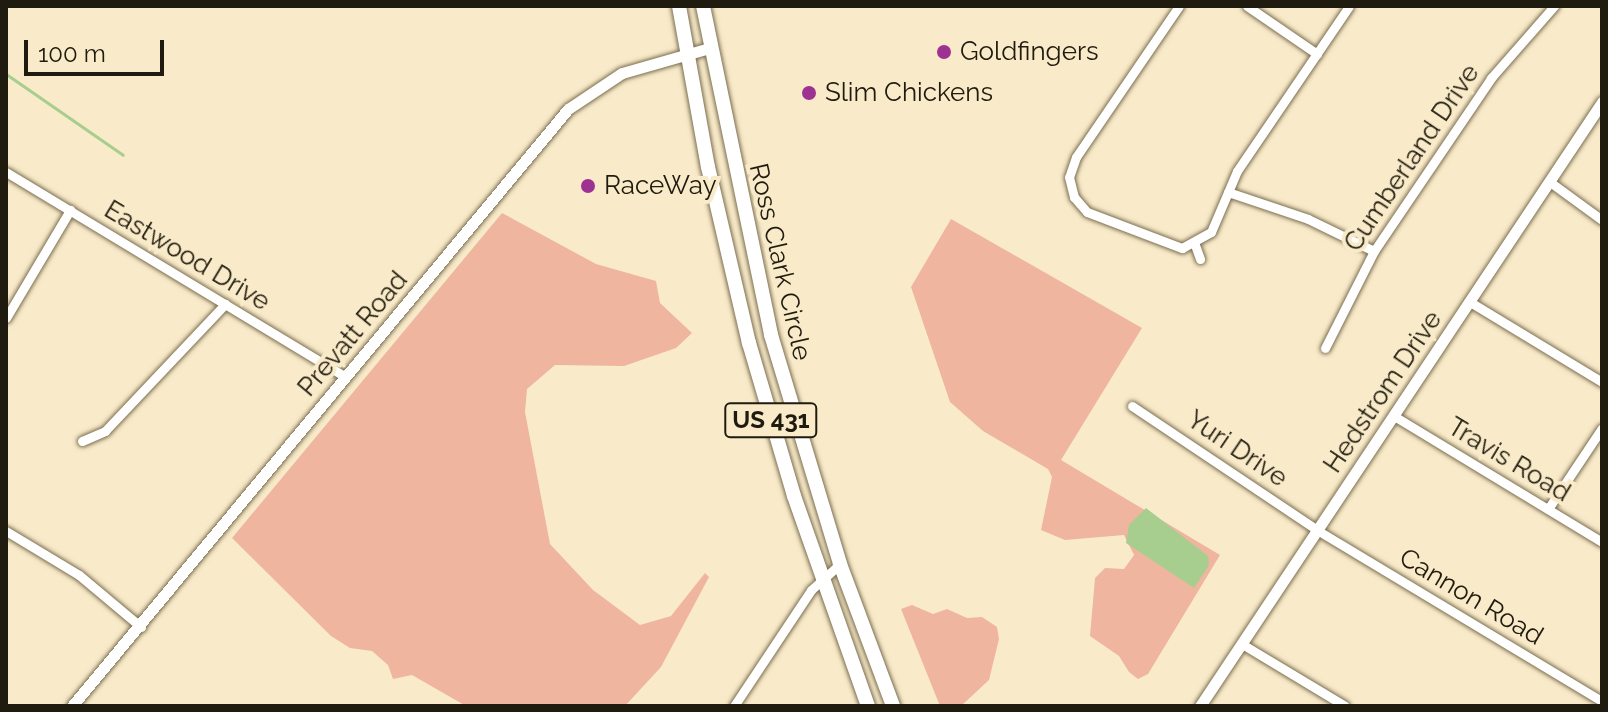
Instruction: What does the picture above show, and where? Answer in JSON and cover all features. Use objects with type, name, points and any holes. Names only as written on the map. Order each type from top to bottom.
[{"type":"highway","name":"Ross Clark Circle","points":[[679,6],[749,343],[821,578],[868,706]]},
{"type":"highway","name":"Ross Clark Circle","points":[[703,6],[709,48],[771,335],[840,564],[893,706]]},
{"type":"highway","points":[[749,343],[771,335]]},
{"type":"street","points":[[1179,6],[1076,157],[1066,192],[1093,216],[1168,246],[1195,245],[1211,232],[1237,171],[1349,6]]},
{"type":"street","points":[[1247,6],[1317,54]]},
{"type":"street","name":"Cumberland Drive","points":[[1325,348],[1374,251],[1491,78],[1554,6]]},
{"type":"street","name":"Prevatt Road","points":[[72,706],[141,627],[568,109],[622,73],[686,51],[709,48]]},
{"type":"street","name":"Hedstrom Drive","points":[[1200,706],[1602,102]]},
{"type":"street","name":"Eastwood Drive","points":[[6,172],[346,377]]},
{"type":"street","points":[[1550,182],[1602,220]]},
{"type":"street","points":[[1228,192],[1308,219],[1374,251]]},
{"type":"street","points":[[6,318],[70,210]]},
{"type":"street","points":[[1195,245],[1200,259]]},
{"type":"street","points":[[1470,302],[1602,382]]},
{"type":"street","points":[[82,441],[105,431],[225,304]]},
{"type":"street","name":"Yuri Drive","points":[[1132,406],[1317,530]]},
{"type":"street","name":"Travis Road","points":[[1394,416],[1602,542]]},
{"type":"street","points":[[1548,509],[1602,428]]},
{"type":"street","name":"Cannon Road","points":[[1317,530],[1602,701]]},
{"type":"street","points":[[6,531],[79,575],[141,627]]},
{"type":"street","points":[[734,706],[821,578],[840,564]]},
{"type":"street","points":[[1242,644],[1345,706]]},
{"type":"shaded area","points":[[502,213],[596,264],[656,281],[660,303],[692,333],[676,348],[624,366],[555,365],[527,389],[525,412],[550,544],[593,590],[640,625],[671,616],[705,573],[709,577],[661,667],[625,706],[466,706],[412,675],[393,679],[388,665],[372,651],[350,648],[331,636],[232,538]]},
{"type":"shaded area","points":[[951,219],[1142,328],[1061,460],[1220,555],[1148,674],[1138,679],[1129,672],[1119,656],[1090,636],[1095,578],[1105,568],[1124,569],[1134,555],[1124,535],[1065,540],[1041,530],[1052,477],[1048,469],[983,431],[950,402],[911,287]]},
{"type":"shaded area","points":[[1146,508],[1208,556],[1209,565],[1194,588],[1126,543],[1129,525]]},
{"type":"shaded area","points":[[912,605],[933,614],[947,609],[967,618],[982,617],[997,627],[999,639],[989,680],[961,706],[940,706],[901,609]]},
{"type":"waterway","points":[[6,74],[123,155]]},
{"type":"place","name":"Goldfingers","points":[[944,52]]},
{"type":"place","name":"Slim Chickens","points":[[809,93]]},
{"type":"place","name":"RaceWay","points":[[588,186]]}]
